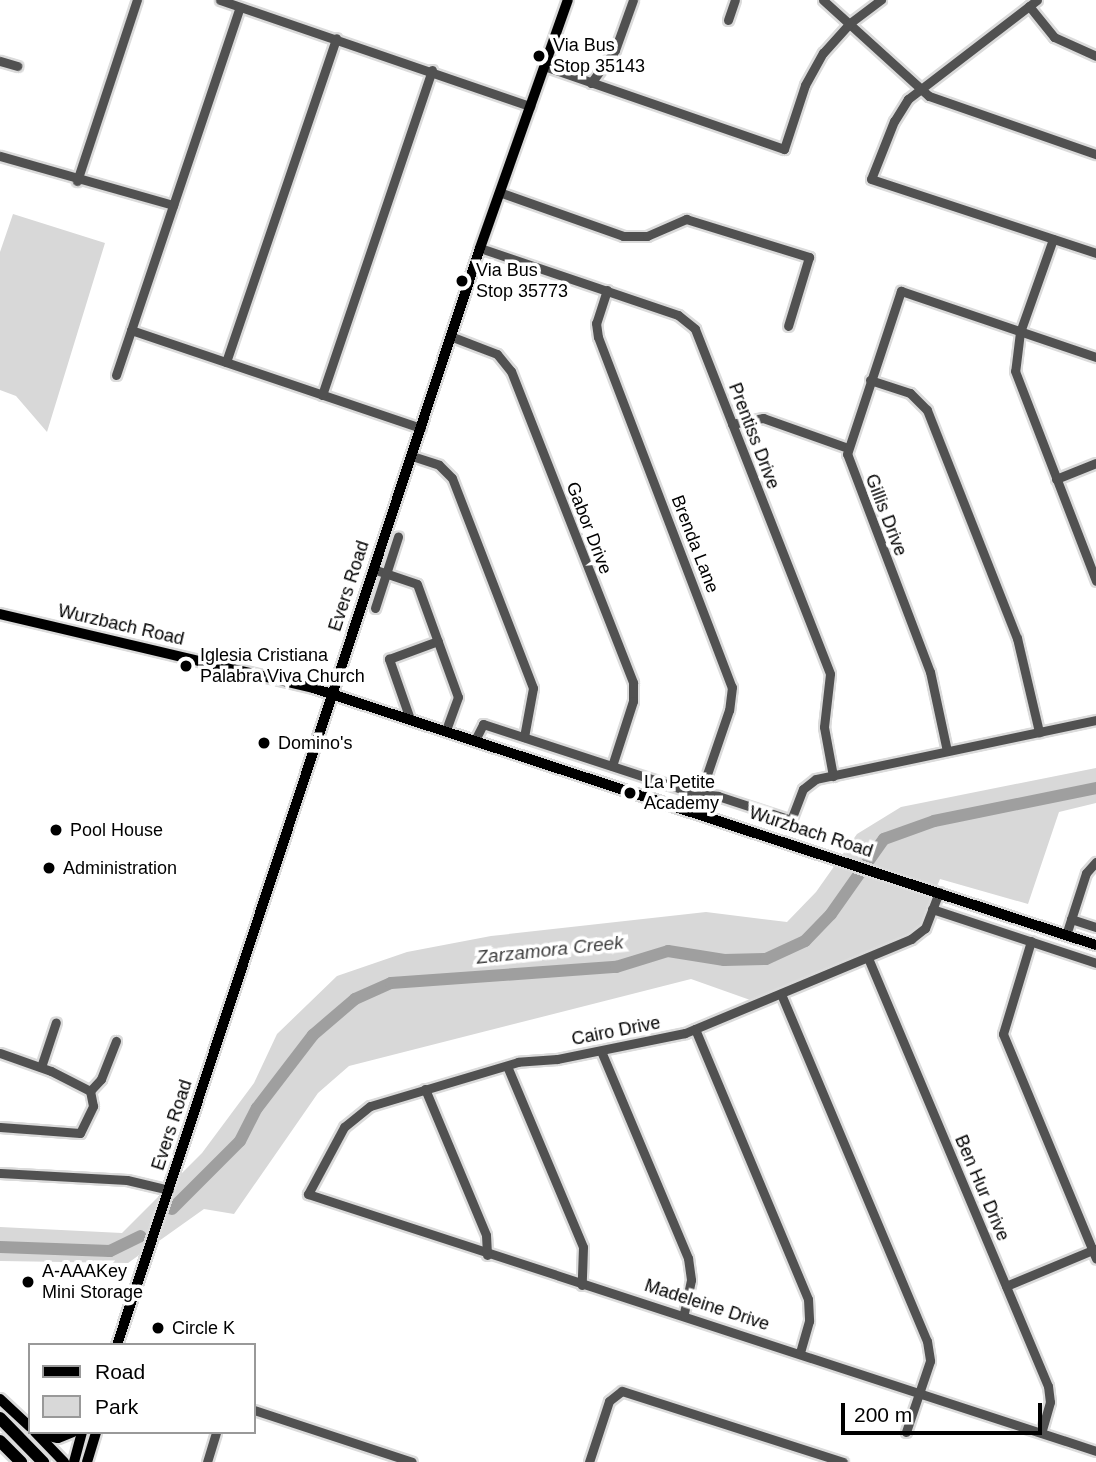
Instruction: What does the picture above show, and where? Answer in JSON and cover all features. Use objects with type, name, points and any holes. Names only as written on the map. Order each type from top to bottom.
[{"type":"highway","points":[[0,1418],[43,1462]]},
{"type":"highway","points":[[0,1441],[20,1462]]},
{"type":"main road","name":"Evers Road","points":[[118,1343],[450,336],[568,0]]},
{"type":"main road","name":"Wurzbach Road","points":[[0,614],[331,694],[1096,945]]},
{"type":"main road","points":[[0,1399],[28,1425]]},
{"type":"main road","points":[[35,1434],[51,1462]]},
{"type":"main road","points":[[37,1434],[64,1462]]},
{"type":"main road","points":[[46,1434],[58,1438],[69,1434]]},
{"type":"main road","points":[[74,1462],[81,1434]]},
{"type":"main road","points":[[87,1462],[95,1434]]},
{"type":"street","points":[[77,181],[137,0]]},
{"type":"street","points":[[220,0],[432,70],[530,106]]},
{"type":"street","points":[[591,83],[615,50],[633,0]]},
{"type":"street","points":[[728,20],[735,0]]},
{"type":"street","points":[[823,0],[918,89],[941,102],[1096,154]]},
{"type":"street","points":[[544,66],[784,149],[813,68],[850,23],[881,0]]},
{"type":"street","points":[[1096,56],[1054,37],[1033,3],[918,89],[897,113],[871,179],[1096,253]]},
{"type":"street","points":[[116,375],[240,6]]},
{"type":"street","points":[[226,362],[336,38]]},
{"type":"street","points":[[0,61],[18,66]]},
{"type":"street","points":[[322,395],[432,70]]},
{"type":"street","points":[[0,156],[77,181],[128,190],[173,205]]},
{"type":"street","points":[[499,192],[623,236],[647,236],[686,219],[809,257],[788,326]]},
{"type":"street","points":[[1053,239],[1020,332],[1015,352],[1017,379],[1096,581]]},
{"type":"street","name":"Prentiss Drive","points":[[480,248],[607,290],[689,321],[830,674],[824,727],[833,776]]},
{"type":"street","name":"Brenda Lane","points":[[607,290],[596,323],[598,337],[732,687],[729,710],[694,812]]},
{"type":"street","points":[[732,424],[763,418],[848,448],[901,291],[1096,357]]},
{"type":"street","points":[[131,330],[421,428]]},
{"type":"street","name":"Gabor Drive","points":[[450,336],[497,354],[511,371],[633,683],[633,701],[612,766]]},
{"type":"street","points":[[870,380],[910,393],[927,410],[1017,638],[1039,732]]},
{"type":"street","name":"Gillis Drive","points":[[848,448],[848,463],[930,672],[947,751]]},
{"type":"street","points":[[412,456],[439,465],[452,478],[533,688],[524,737]]},
{"type":"street","points":[[1056,479],[1096,463]]},
{"type":"street","points":[[375,608],[398,537]]},
{"type":"street","points":[[373,569],[417,584],[457,697],[446,730]]},
{"type":"street","points":[[410,719],[389,659],[438,641]]},
{"type":"street","points":[[833,776],[1096,720]]},
{"type":"street","name":"Wurzbach Road","points":[[475,740],[483,724],[699,795],[718,796],[791,820],[803,789],[816,779],[833,776]]},
{"type":"street","points":[[1066,935],[1086,873],[1096,862]]},
{"type":"street","name":"Cairo Drive","points":[[308,1194],[353,1117],[370,1106],[508,1066],[601,1051],[695,1029],[868,958],[919,934],[939,892]]},
{"type":"street","points":[[932,909],[1096,963]]},
{"type":"street","points":[[1071,919],[1096,927]]},
{"type":"street","points":[[1006,1286],[1095,1253],[1003,1034],[1031,941]]},
{"type":"street","name":"Ben Hur Drive","points":[[868,958],[1050,1391],[1041,1433]]},
{"type":"street","points":[[781,994],[927,1341],[930,1361],[906,1432]]},
{"type":"street","points":[[41,1067],[56,1022]]},
{"type":"street","points":[[695,1029],[808,1299],[809,1321],[800,1353]]},
{"type":"street","points":[[90,1091],[101,1079],[116,1041]]},
{"type":"street","points":[[601,1051],[688,1258],[690,1287],[684,1314]]},
{"type":"street","points":[[0,1053],[41,1067],[90,1091]]},
{"type":"street","points":[[508,1066],[583,1247],[582,1285]]},
{"type":"street","points":[[425,1089],[486,1235],[487,1255]]},
{"type":"street","points":[[0,1127],[80,1133],[93,1106],[90,1091]]},
{"type":"street","points":[[0,1173],[127,1180],[169,1190]]},
{"type":"street","name":"Madeleine Drive","points":[[308,1194],[582,1285],[613,1290],[1096,1451]]},
{"type":"street","points":[[589,1462],[612,1395],[631,1392],[843,1462]]},
{"type":"street","points":[[256,1411],[412,1462]]},
{"type":"street","points":[[207,1462],[215,1434]]},
{"type":"green space","points":[[13,214],[105,243],[47,432],[16,396],[0,390],[0,252]]},
{"type":"green space","points":[[1096,768],[1096,803],[1059,812],[1028,904],[940,879],[922,922],[913,932],[753,1001],[691,979],[349,1066],[318,1093],[234,1214],[204,1209],[128,1263],[0,1261],[0,1227],[122,1233],[202,1153],[254,1083],[277,1034],[337,976],[407,952],[491,936],[706,912],[787,922],[816,892],[857,834],[901,807]]},
{"type":"waterway","name":"Zarzamora Creek","points":[[172,1209],[240,1141],[257,1108],[313,1035],[355,999],[391,983],[616,967],[668,951],[724,960],[766,959],[805,941],[831,914],[884,839],[934,821],[1096,788]]},
{"type":"waterway","name":"Zarzamora Creek","points":[[0,1247],[110,1251],[141,1236]]},
{"type":"place","name":"Via Bus Stop 35143","points":[[539,56]]},
{"type":"place","name":"Via Bus Stop 35773","points":[[462,281]]},
{"type":"place","name":"Iglesia Cristiana Palabra Viva Church","points":[[186,666]]},
{"type":"place","name":"Domino's","points":[[264,743]]},
{"type":"place","name":"La Petite Academy","points":[[630,793]]},
{"type":"place","name":"Pool House","points":[[56,830]]},
{"type":"place","name":"Administration","points":[[49,868]]},
{"type":"place","name":"A-AAAKey Mini Storage","points":[[28,1282]]},
{"type":"place","name":"Circle K","points":[[158,1328]]}]
